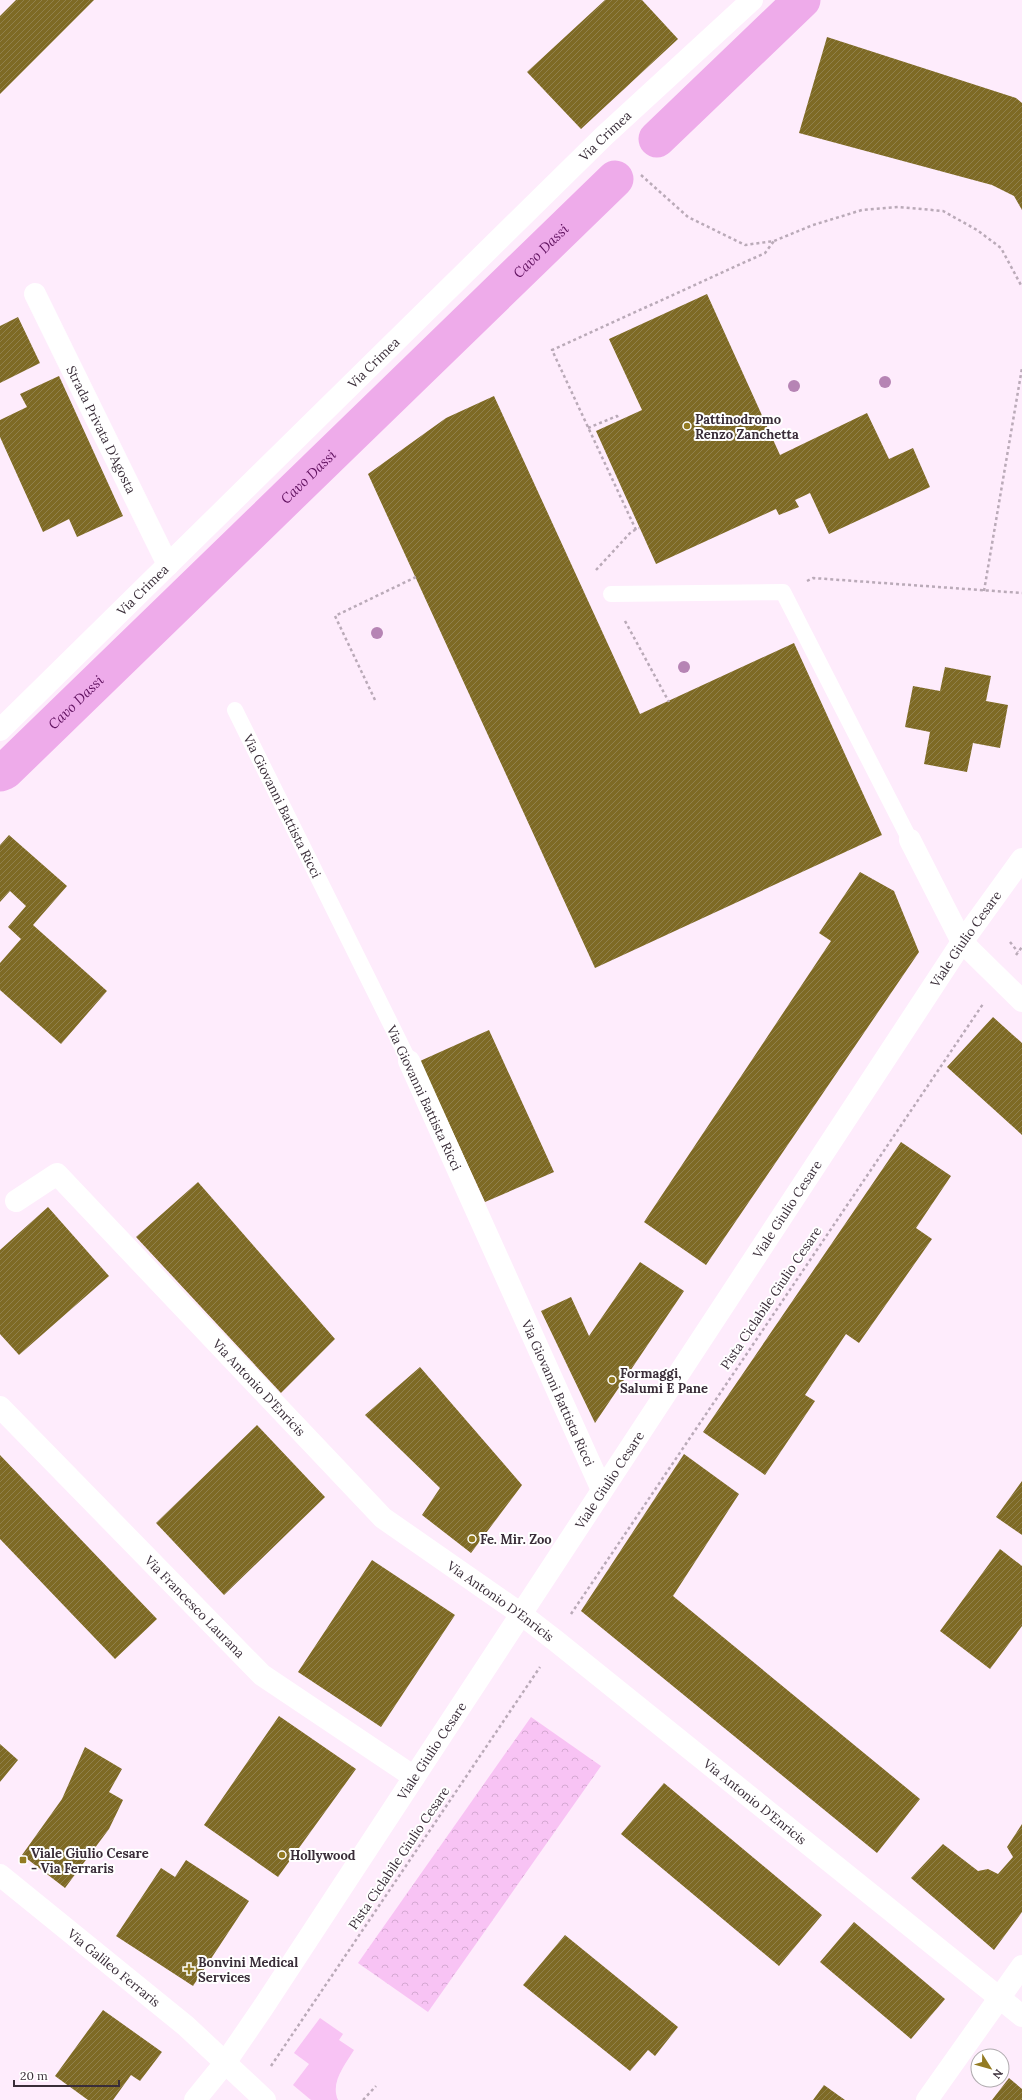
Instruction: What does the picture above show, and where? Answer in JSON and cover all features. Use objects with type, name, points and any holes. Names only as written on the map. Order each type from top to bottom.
[{"type":"street","name":"Via Crimea","points":[[0,730],[604,136],[752,0]]},
{"type":"street","name":"Strada Privata D'Agosta","points":[[36,294],[168,565]]},
{"type":"street","points":[[910,840],[962,942],[1022,1001]]},
{"type":"street","name":"Viale Giulio Cesare","points":[[195,2100],[225,2063],[962,942],[1022,859]]},
{"type":"street","name":"Via Giovanni Battista Ricci","points":[[409,1061],[602,1490]]},
{"type":"street","name":"Via Antonio D'Enricis","points":[[16,1201],[57,1174],[383,1518],[521,1614],[1022,2016]]},
{"type":"street","name":"Via Francesco Laurana","points":[[0,1407],[262,1675],[414,1777]]},
{"type":"street","name":"Via Galileo Ferraris","points":[[0,1875],[186,2026],[265,2100]]},
{"type":"street","points":[[928,2100],[1022,1966]]},
{"type":"lane","points":[[610,594],[783,592],[910,840]]},
{"type":"lane","name":"Via Giovanni Battista Ricci","points":[[235,710],[409,1061]]},
{"type":"path","points":[[641,175],[688,217],[745,245],[774,241],[813,225],[862,210],[899,207],[943,211],[977,230],[1001,248],[1022,287]]},
{"type":"path","points":[[636,530],[552,350],[766,253],[774,241]]},
{"type":"path","points":[[984,591],[1022,368]]},
{"type":"path","points":[[588,428],[617,416],[619,420]]},
{"type":"path","points":[[594,575],[631,532],[639,528]]},
{"type":"path","points":[[375,700],[335,616],[416,577]]},
{"type":"path","points":[[783,592],[813,578],[1022,593]]},
{"type":"path","points":[[610,594],[669,702]]},
{"type":"path","points":[[1010,942],[1018,952]]},
{"type":"path","points":[[1014,957],[1022,947]]},
{"type":"path","name":"Pista Ciclabile Giulio Cesare","points":[[573,1611],[983,1003]]},
{"type":"path","name":"Pista Ciclabile Giulio Cesare","points":[[267,2071],[542,1664]]},
{"type":"path","points":[[363,2100],[376,2086]]},
{"type":"green space","points":[[531,1717],[601,1766],[428,2012],[358,1963]]},
{"type":"green space","points":[[320,2018],[343,2034],[339,2040],[354,2050],[337,2080],[336,2093],[338,2100],[311,2100],[293,2085],[309,2064],[294,2053]]},
{"type":"building","points":[[16,0],[94,0],[0,94],[0,16]]},
{"type":"building","points":[[605,0],[642,0],[678,39],[581,129],[527,72]]},
{"type":"building","points":[[827,37],[1016,98],[1022,103],[1022,210],[1014,196],[992,185],[799,133]]},
{"type":"building","name":"Pattinodromo Renzo Zanchetta","points":[[707,294],[780,455],[867,413],[889,459],[913,448],[930,487],[829,534],[810,493],[795,500],[799,507],[779,515],[776,509],[656,564],[596,431],[642,410],[609,339]]},
{"type":"building","points":[[18,317],[40,363],[0,383],[0,326]]},
{"type":"building","points":[[59,376],[123,516],[77,537],[69,519],[43,532],[0,437],[0,420],[27,407],[20,394]]},
{"type":"building","points":[[494,396],[640,714],[794,643],[882,835],[595,968],[368,474],[446,418]]},
{"type":"building","points":[[945,667],[991,676],[986,701],[1008,705],[1000,748],[973,743],[967,772],[924,764],[930,732],[905,727],[913,686],[940,691]]},
{"type":"building","points":[[9,835],[67,886],[33,925],[107,991],[61,1044],[0,990],[0,963],[21,939],[8,927],[26,906],[10,891],[0,902],[0,845]]},
{"type":"building","points":[[860,872],[894,891],[919,952],[706,1265],[644,1222],[831,941],[819,933]]},
{"type":"building","points":[[993,1017],[1022,1043],[1022,1135],[947,1067]]},
{"type":"building","points":[[489,1030],[554,1172],[485,1202],[420,1061]]},
{"type":"building","points":[[901,1142],[951,1176],[916,1228],[932,1239],[859,1343],[846,1334],[805,1395],[815,1401],[765,1475],[703,1432]]},
{"type":"building","points":[[198,1182],[335,1339],[281,1393],[136,1237]]},
{"type":"building","points":[[48,1207],[109,1276],[19,1355],[0,1334],[0,1250]]},
{"type":"building","points":[[640,1262],[684,1291],[595,1423],[541,1311],[571,1297],[589,1336]]},
{"type":"building","points":[[420,1367],[522,1485],[471,1553],[422,1515],[440,1488],[365,1415]]},
{"type":"building","points":[[257,1425],[325,1497],[224,1595],[156,1523]]},
{"type":"building","points":[[684,1454],[739,1494],[673,1596],[920,1799],[877,1853],[581,1611]]},
{"type":"building","points":[[0,1455],[157,1619],[115,1659],[0,1539]]},
{"type":"building","points":[[1022,1481],[1022,1535],[996,1517]]},
{"type":"building","points":[[1000,1549],[1022,1566],[1022,1626],[990,1669],[940,1631]]},
{"type":"building","points":[[372,1560],[455,1615],[381,1727],[298,1672]]},
{"type":"building","points":[[279,1716],[356,1769],[278,1877],[204,1825]]},
{"type":"building","points":[[0,1744],[18,1760],[0,1782]]},
{"type":"building","points":[[85,1747],[122,1769],[109,1792],[123,1800],[109,1829],[65,1888],[22,1855],[62,1799]]},
{"type":"building","points":[[664,1783],[822,1915],[779,1966],[621,1834]]},
{"type":"building","points":[[1022,1824],[1022,1912],[994,1950],[911,1878],[943,1844],[978,1871],[988,1869],[998,1874],[1013,1857],[1007,1847]]},
{"type":"building","points":[[186,1860],[249,1901],[193,1986],[116,1936],[161,1868],[175,1877]]},
{"type":"building","points":[[854,1922],[945,1999],[911,2039],[820,1962]]},
{"type":"building","points":[[565,1935],[678,2027],[655,2056],[648,2050],[630,2071],[523,1985]]},
{"type":"building","points":[[103,2010],[162,2052],[140,2081],[131,2075],[113,2100],[88,2100],[55,2076]]},
{"type":"building","points":[[1010,2079],[1022,2089],[1022,2100],[992,2100],[1001,2088],[1010,2088]]},
{"type":"building","points":[[824,2085],[845,2100],[813,2100]]},
{"type":"waterway","name":"Cavo Dassi","points":[[657,139],[802,0]]},
{"type":"waterway","name":"Cavo Dassi","points":[[0,773],[5,771],[615,179]]},
{"type":"place","name":"Pattinodromo Renzo Zanchetta","points":[[687,426]]},
{"type":"place","name":"Formaggi, Salumi E Pane","points":[[612,1380]]},
{"type":"place","name":"Fe. Mir. Zoo","points":[[472,1539]]},
{"type":"place","name":"Hollywood","points":[[282,1855]]},
{"type":"place","name":"Viale Giulio Cesare - Via Ferraris","points":[[23,1860]]},
{"type":"place","name":"Bonvini Medical Services","points":[[189,1969]]}]
